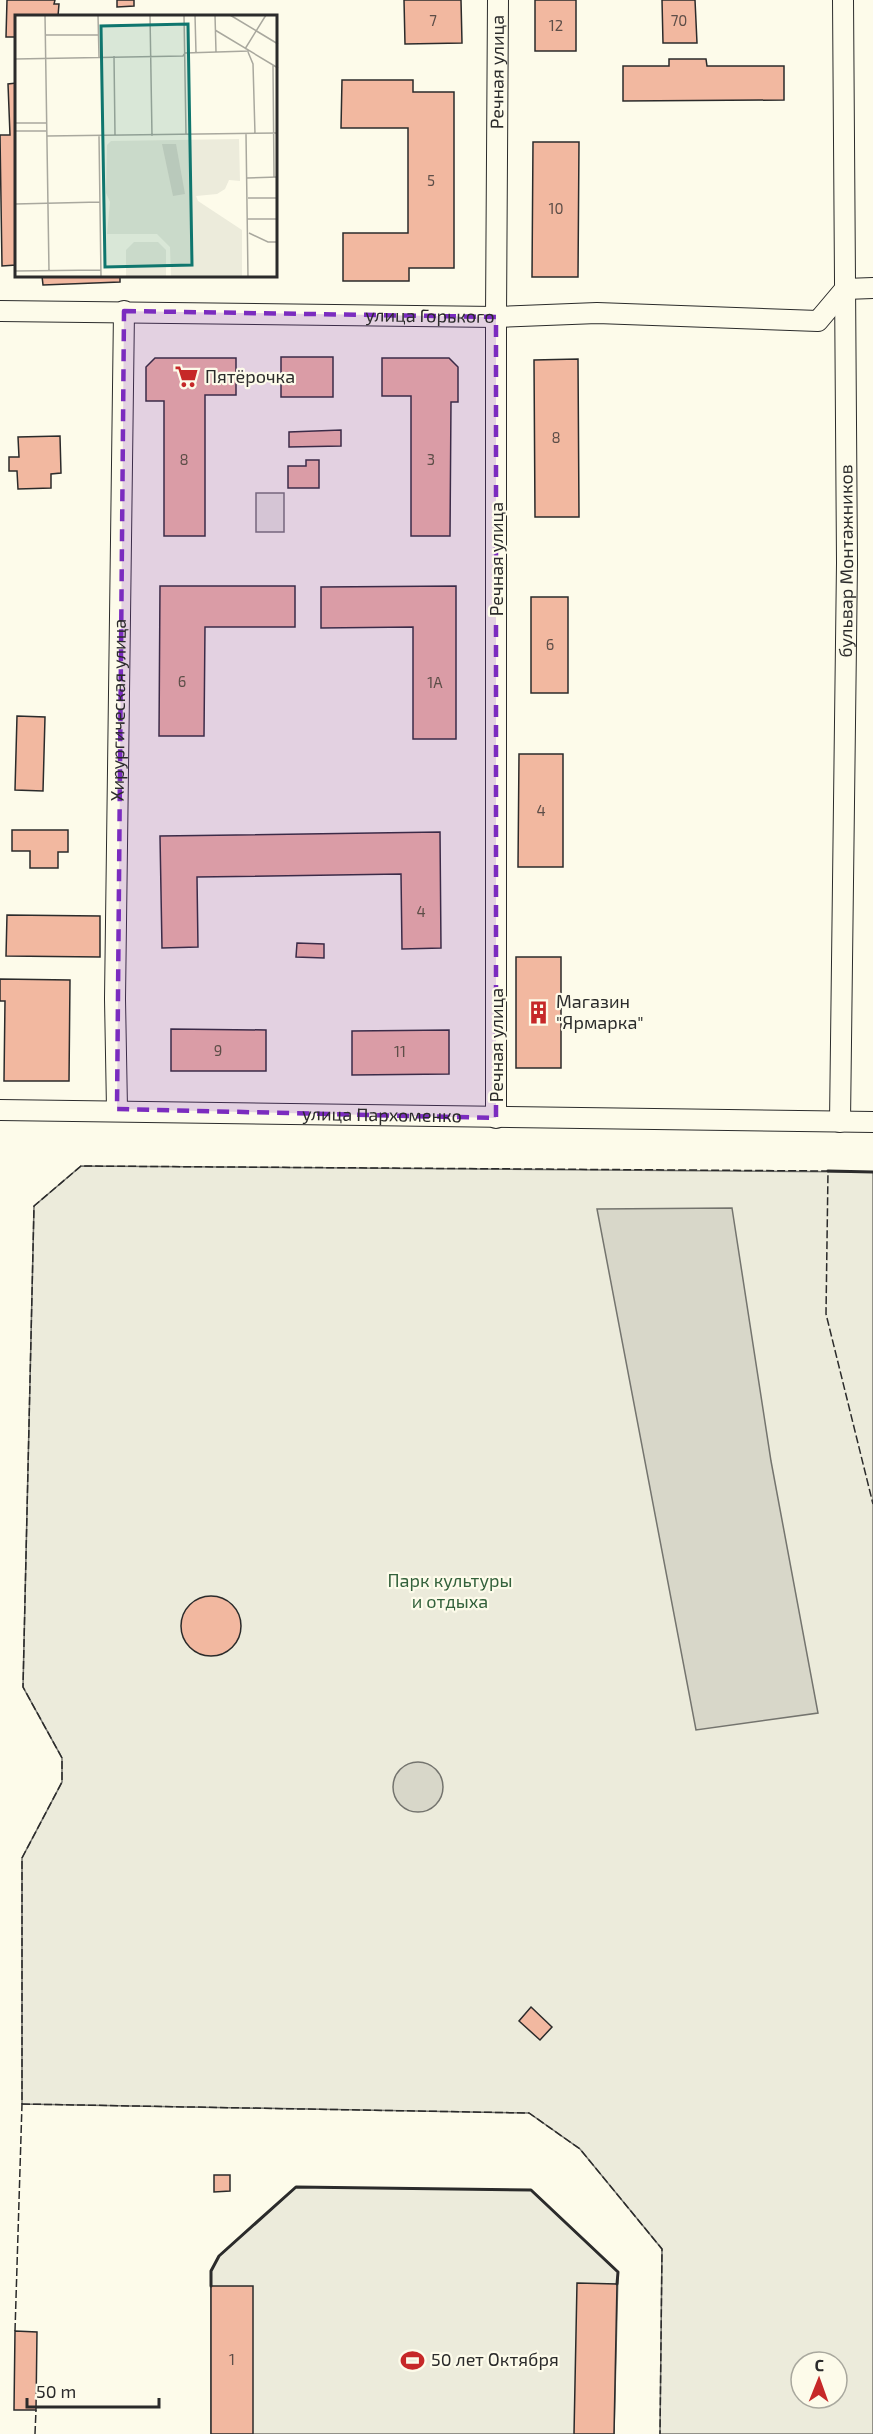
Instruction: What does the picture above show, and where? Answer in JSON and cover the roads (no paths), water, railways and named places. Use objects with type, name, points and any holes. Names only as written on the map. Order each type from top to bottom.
[{"type":"street","name":"Речная улица","points":[[496,1118],[498,0]]},
{"type":"street","name":"бульвар Монтажников","points":[[840,1122],[847,563],[843,0]]},
{"type":"street","points":[[844,289],[873,288]]},
{"type":"street","name":"улица Горького","points":[[0,311],[496,317],[597,313],[818,321],[844,289]]},
{"type":"street","name":"Хирургическая улица","points":[[117,1109],[115,999],[124,311]]},
{"type":"street","name":"улица Пархоменко","points":[[0,1110],[117,1109],[496,1118],[873,1122]]},
{"type":"place","name":"Пятёрочка","points":[[187,377]]},
{"type":"place","name":"Магазин \"Ярмарка\"","points":[[538,1012]]},
{"type":"place","name":"50 лет Октября","points":[[413,2360]]},
{"type":"park label","name":"Парк культуры и отдыха","points":[[450,1591]]}]
